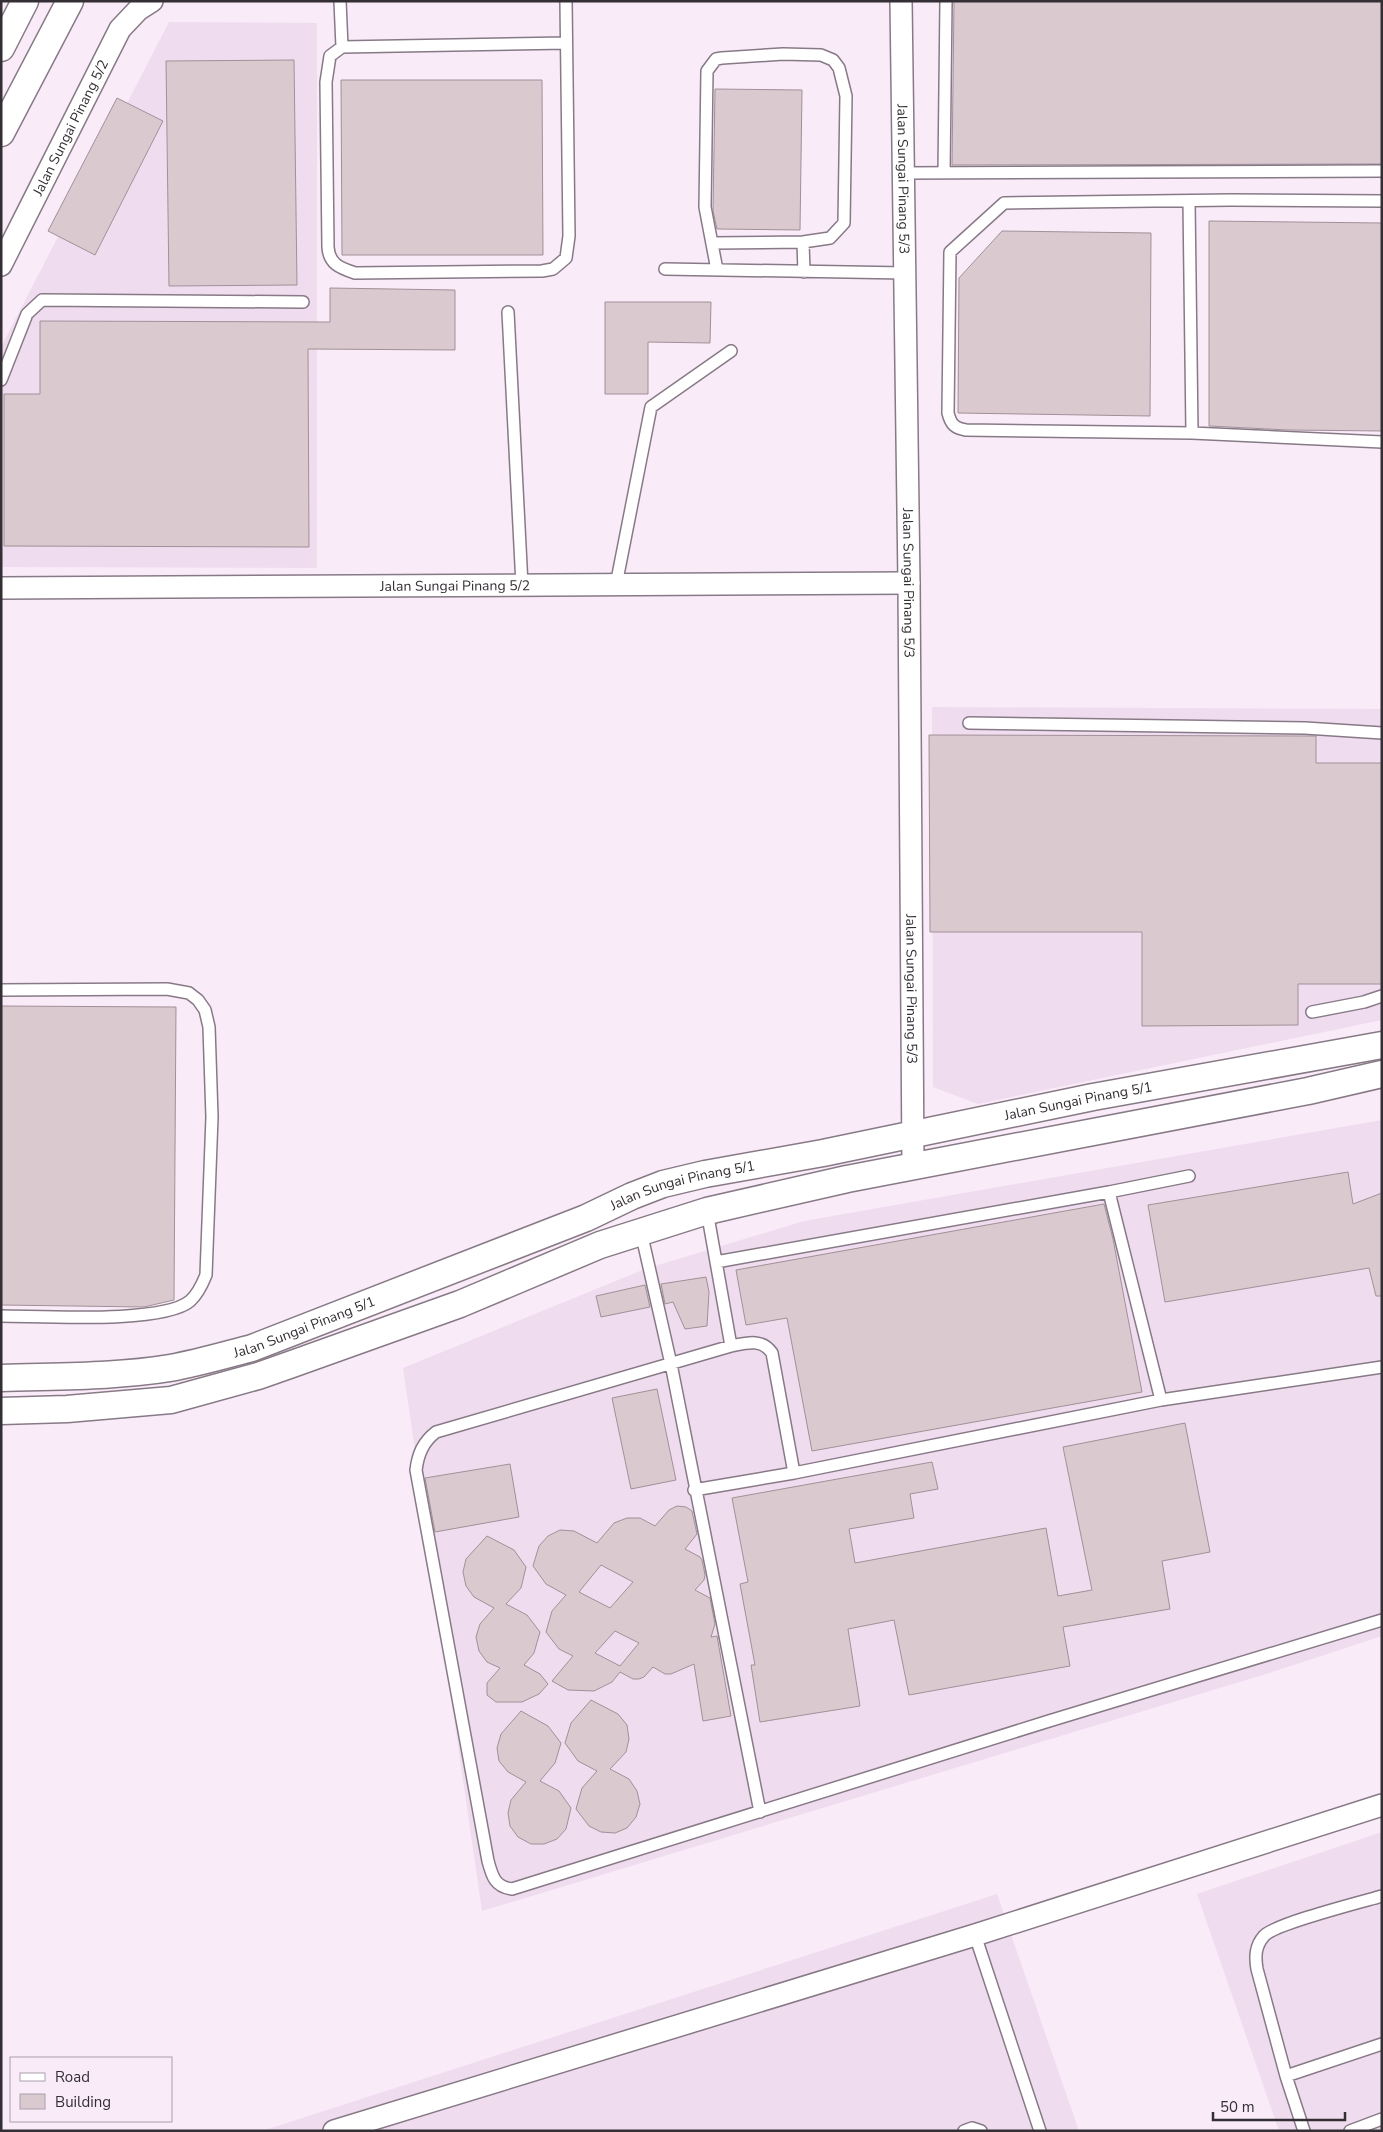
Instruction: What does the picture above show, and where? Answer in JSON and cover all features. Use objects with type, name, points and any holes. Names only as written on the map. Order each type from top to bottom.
[{"type":"street","points":[[1,48],[25,1]]},
{"type":"street","points":[[1,133],[70,1]]},
{"type":"street","name":"Jalan Sungai Pinang 5/2","points":[[1,265],[120,29],[138,10],[152,1]]},
{"type":"street","name":"Jalan Sungai Pinang 5/3","points":[[901,1],[909,583],[913,1166]]},
{"type":"street","name":"Jalan Sungai Pinang 5/2","points":[[1,588],[909,583]]},
{"type":"street","name":"Jalan Sungai Pinang 5/1","points":[[1,1378],[122,1373],[168,1368],[202,1362],[252,1348],[586,1218],[632,1196],[664,1184],[704,1174],[823,1153],[1093,1097],[1382,1045]]},
{"type":"street","name":"Jalan Sungai Pinang 5/1","points":[[1,1411],[67,1409],[171,1400],[258,1376],[460,1304],[600,1245],[707,1211],[838,1181],[1382,1074]]},
{"type":"street","points":[[334,2131],[975,1935],[1382,1805]]},
{"type":"lane","points":[[340,1],[342,48]]},
{"type":"lane","points":[[566,1],[569,236],[566,258],[553,269],[542,271],[355,273],[337,266],[329,255],[328,247],[326,82],[330,56],[342,48],[566,43]]},
{"type":"lane","points":[[944,173],[946,1]]},
{"type":"lane","points":[[713,243],[803,242],[830,238],[844,223],[846,96],[840,68],[833,60],[821,54],[722,58],[716,60],[707,71],[705,207],[713,243],[716,270]]},
{"type":"lane","points":[[903,173],[1382,171]]},
{"type":"lane","points":[[1189,201],[1192,433]]},
{"type":"lane","points":[[1382,201],[1004,203],[950,252],[948,413],[950,422],[956,428],[966,430],[1192,433],[1382,442]]},
{"type":"lane","points":[[803,242],[804,272]]},
{"type":"lane","points":[[665,269],[904,274]]},
{"type":"lane","points":[[1,380],[27,314],[42,300],[303,302]]},
{"type":"lane","points":[[508,312],[522,585]]},
{"type":"lane","points":[[616,584],[651,407],[731,351]]},
{"type":"lane","points":[[969,723],[1305,728],[1382,732]]},
{"type":"lane","points":[[1,990],[124,988],[167,989],[189,993],[198,1000],[205,1010],[209,1027],[212,1117],[206,1275],[199,1291],[190,1302],[176,1309],[158,1314],[124,1316],[1,1316]]},
{"type":"lane","points":[[1312,1012],[1364,1002],[1382,996]]},
{"type":"lane","points":[[716,1262],[1189,1176]]},
{"type":"lane","points":[[1109,1192],[1160,1400]]},
{"type":"lane","points":[[707,1211],[731,1346]]},
{"type":"lane","points":[[641,1232],[671,1364],[694,1490],[760,1812]]},
{"type":"lane","points":[[794,1473],[772,1354],[765,1346],[754,1342],[731,1346],[436,1432],[428,1438],[417,1459],[416,1470],[488,1862],[493,1878],[500,1886],[512,1889],[1382,1620]]},
{"type":"lane","points":[[694,1490],[794,1473],[1160,1400],[1382,1367]]},
{"type":"lane","points":[[1304,2131],[1286,2076],[1257,1969],[1255,1957],[1258,1944],[1270,1929],[1382,1896]]},
{"type":"lane","points":[[975,1935],[1040,2131]]},
{"type":"lane","points":[[1286,2076],[1382,2044]]},
{"type":"lane","points":[[1350,2131],[1382,2119]]},
{"type":"lane","points":[[964,2131],[972,2128],[981,2131]]},
{"type":"shaded area","points":[[169,22],[317,23],[317,568],[1,567],[1,347]]},
{"type":"shaded area","points":[[932,707],[1382,709],[1382,1020],[978,1104],[933,1087]]},
{"type":"shaded area","points":[[1382,1120],[1382,1636],[1266,1674],[482,1911],[403,1368],[645,1269],[804,1221]]},
{"type":"shaded area","points":[[1382,1832],[1382,2131],[1279,2131],[1197,1894]]},
{"type":"shaded area","points":[[997,1894],[1079,2131],[262,2131]]},
{"type":"building","points":[[954,1],[1382,1],[1382,164],[952,165]]},
{"type":"building","points":[[294,60],[297,285],[169,286],[166,61]]},
{"type":"building","points":[[341,80],[542,80],[543,255],[342,255]]},
{"type":"building","points":[[715,89],[802,90],[800,230],[717,229],[713,211]]},
{"type":"building","points":[[117,98],[163,121],[95,255],[48,231]]},
{"type":"building","points":[[1209,221],[1382,223],[1382,431],[1288,430],[1209,426]]},
{"type":"building","points":[[1002,231],[1151,233],[1150,416],[958,413],[959,278]]},
{"type":"building","points":[[330,288],[455,290],[455,350],[308,349],[309,547],[4,546],[4,394],[40,394],[40,321],[330,322]]},
{"type":"building","points":[[605,302],[711,302],[710,343],[648,342],[648,394],[605,394]]},
{"type":"building","points":[[929,735],[1316,736],[1316,763],[1382,763],[1382,984],[1298,984],[1298,1025],[1142,1026],[1142,932],[930,932]]},
{"type":"building","points":[[1,1006],[176,1007],[174,1300],[144,1307],[1,1305]]},
{"type":"building","points":[[1348,1172],[1353,1204],[1382,1193],[1382,1296],[1376,1296],[1369,1268],[1165,1302],[1148,1205]]},
{"type":"building","points":[[1104,1204],[1113,1239],[1142,1392],[812,1451],[787,1318],[746,1325],[736,1270]]},
{"type":"building","points":[[706,1277],[709,1292],[707,1326],[685,1329],[673,1302],[665,1304],[661,1284]]},
{"type":"building","points":[[645,1285],[650,1307],[601,1317],[596,1296]]},
{"type":"building","points":[[657,1389],[676,1480],[631,1489],[612,1398]]},
{"type":"building","points":[[1185,1423],[1210,1552],[1162,1561],[1170,1609],[1063,1627],[1070,1666],[909,1695],[894,1620],[848,1629],[860,1706],[760,1722],[751,1665],[755,1665],[740,1584],[748,1582],[732,1498],[932,1462],[938,1489],[910,1494],[914,1518],[849,1529],[855,1563],[1046,1528],[1058,1596],[1092,1590],[1063,1447]]},
{"type":"building","points":[[510,1464],[519,1517],[435,1532],[425,1478]]},
{"type":"building","points":[[677,1506],[686,1507],[692,1511],[697,1534],[685,1549],[702,1560],[704,1580],[695,1590],[710,1598],[715,1624],[711,1637],[717,1636],[731,1716],[703,1721],[694,1664],[671,1674],[665,1674],[653,1667],[644,1677],[639,1679],[633,1679],[620,1672],[612,1682],[594,1691],[568,1690],[552,1681],[573,1656],[559,1649],[546,1632],[552,1611],[566,1595],[546,1584],[533,1566],[539,1546],[548,1536],[560,1530],[574,1531],[597,1543],[614,1523],[627,1518],[640,1518],[655,1526],[669,1510]],"holes":[[[601,1565],[633,1582],[610,1608],[579,1592]],[[615,1631],[639,1643],[620,1666],[595,1653]]]},
{"type":"building","points":[[487,1536],[514,1550],[526,1567],[521,1588],[506,1604],[527,1615],[540,1632],[534,1653],[524,1665],[540,1674],[548,1684],[539,1694],[522,1702],[496,1702],[487,1695],[487,1683],[500,1668],[487,1662],[479,1651],[476,1637],[480,1624],[494,1608],[474,1597],[466,1586],[463,1572],[466,1559]]},
{"type":"building","points":[[591,1700],[618,1714],[627,1725],[629,1739],[626,1752],[610,1769],[629,1779],[637,1791],[640,1804],[636,1817],[627,1828],[615,1833],[601,1832],[589,1826],[576,1809],[582,1788],[597,1771],[578,1761],[565,1743],[571,1723]]},
{"type":"building","points":[[521,1711],[548,1726],[561,1743],[555,1763],[540,1781],[559,1791],[571,1808],[566,1829],[557,1839],[544,1844],[531,1844],[518,1837],[510,1826],[508,1813],[511,1800],[526,1782],[508,1772],[499,1761],[497,1748],[501,1734]]}]
